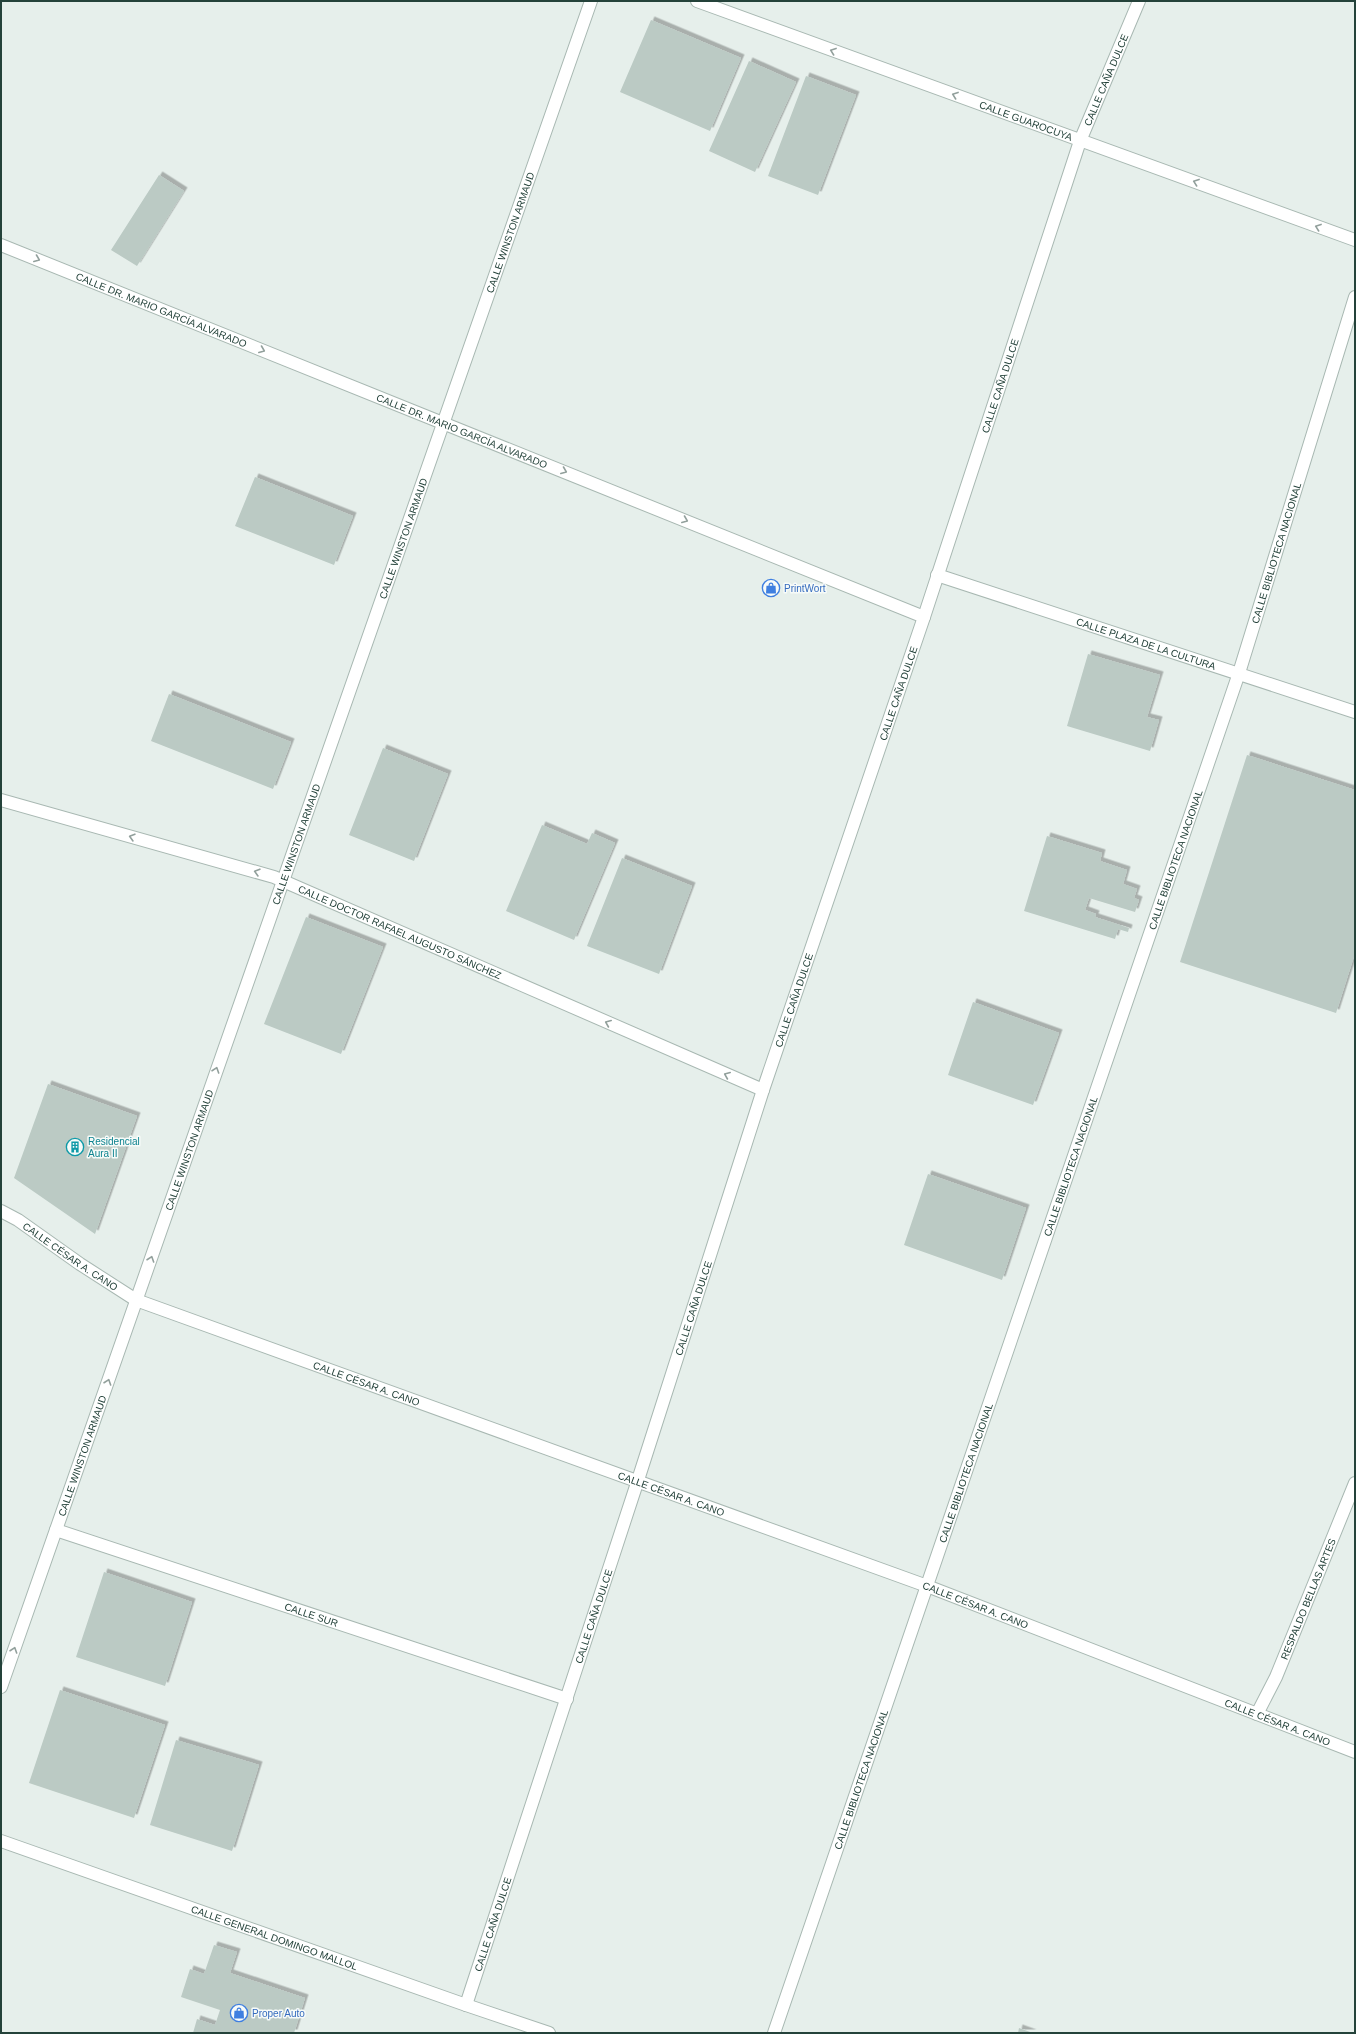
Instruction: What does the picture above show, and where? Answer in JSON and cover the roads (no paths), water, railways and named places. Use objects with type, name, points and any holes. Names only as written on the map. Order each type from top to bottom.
[{"type":"street","name":"CALLE WINSTON ARMAUD","points":[[2,1684],[591,1]]},
{"type":"street","name":"CALLE GUAROCUYA","points":[[697,1],[1355,240]]},
{"type":"street","name":"CALLE CAÑA DULCE","points":[[466,2005],[567,1699],[763,1090],[924,617],[1080,141],[1139,1]]},
{"type":"street","name":"CALLE DR. MARIO GARCÍA ALVARADO","points":[[1,245],[924,617]]},
{"type":"street","name":"CALLE BIBLIOTECA NACIONAL","points":[[774,2033],[1239,673],[1355,297]]},
{"type":"street","name":"CALLE PLAZA DE LA CULTURA","points":[[937,575],[1355,712]]},
{"type":"street","name":"CALLE DOCTOR RAFAEL AUGUSTO SÁNCHEZ","points":[[1,800],[274,877],[282,882],[763,1090]]},
{"type":"street","name":"CALLE CÉSAR A. CANO","points":[[1,1211],[18,1220],[80,1264],[136,1300],[638,1480],[927,1586],[1355,1752]]},
{"type":"street","name":"RESPALDO BELLAS ARTES","points":[[1258,1714],[1276,1677],[1355,1482]]},
{"type":"street","name":"CALLE SUR","points":[[56,1530],[567,1699]]},
{"type":"street","name":"CALLE GENERAL DOMINGO MALLOL","points":[[1,1841],[549,2033]]},
{"type":"place","name":"PrintWort","points":[[771,588]]},
{"type":"place","name":"Residencial Aura II","points":[[75,1147]]},
{"type":"place","name":"Proper Auto","points":[[239,2013]]}]
